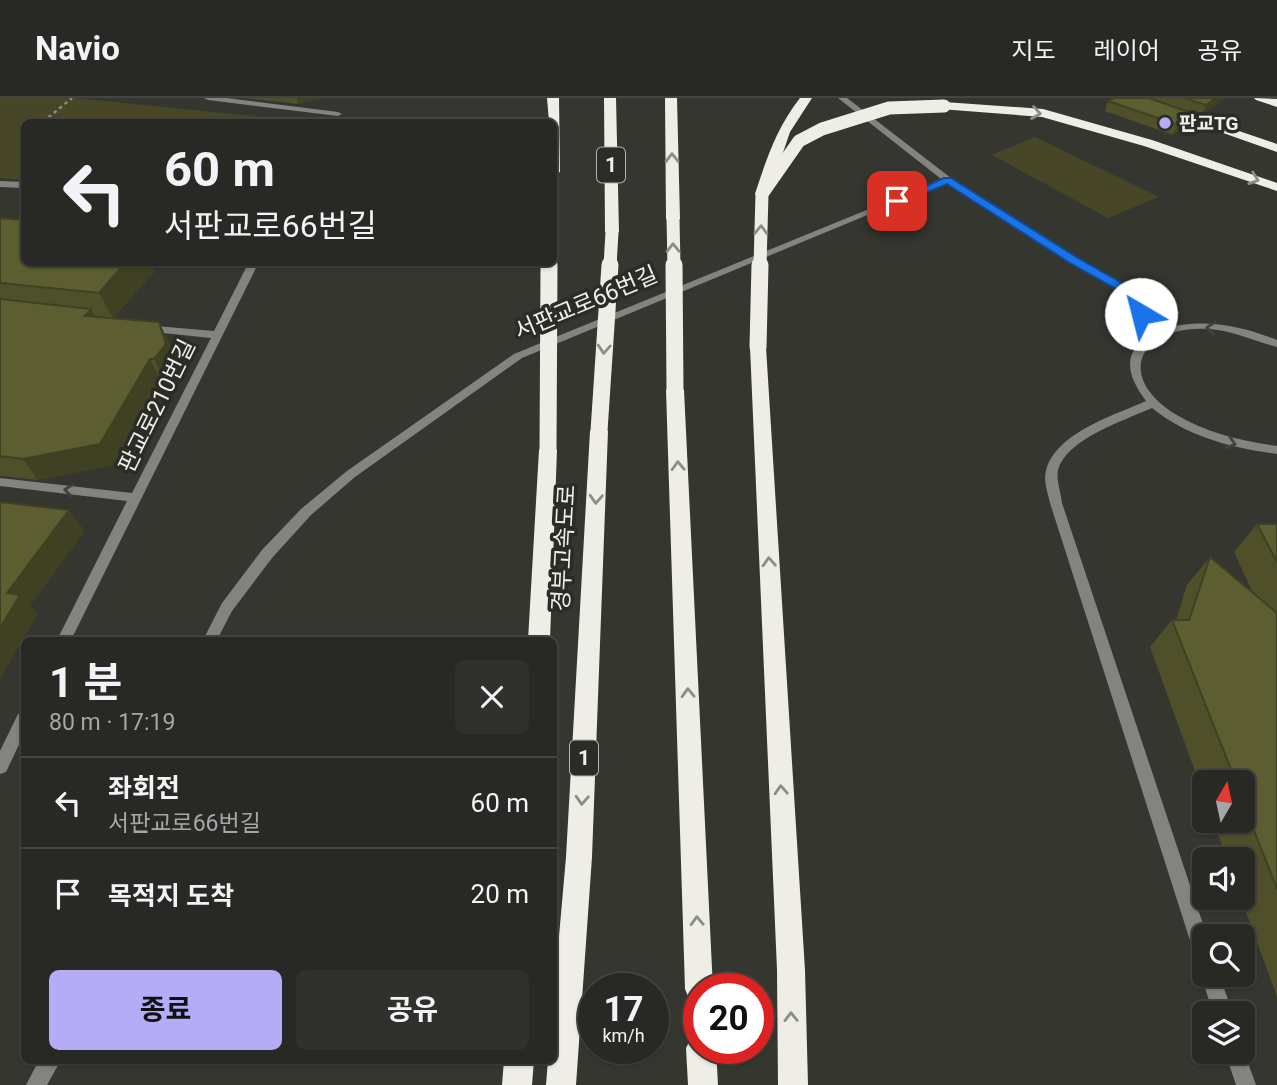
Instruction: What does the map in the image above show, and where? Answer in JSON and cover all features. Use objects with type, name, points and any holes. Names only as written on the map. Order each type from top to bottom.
[{"type":"highway","points":[[553,98],[555,119]]},
{"type":"highway","name":"경부고속도로","points":[[561,1085],[579,857],[599,431],[612,232],[610,98]]},
{"type":"highway","points":[[671,98],[675,390],[698,973]]},
{"type":"highway","points":[[793,1085],[791,970],[758,347],[762,194],[777,143],[790,116],[806,98]]},
{"type":"highway","points":[[1130,98],[1277,148]]},
{"type":"highway","points":[[1260,98],[1277,103]]},
{"type":"highway","points":[[762,194],[799,141],[822,129],[889,108],[944,106],[1043,113],[1148,143],[1277,187]]},
{"type":"highway","points":[[539,637],[548,450],[549,266]]},
{"type":"highway","points":[[517,1085],[519,1064]]},
{"type":"highway","points":[[702,1064],[703,1085]]},
{"type":"street","points":[[208,98],[340,110],[335,119]]},
{"type":"street","points":[[842,98],[948,180],[1074,261],[1129,292],[1153,336]]},
{"type":"street","name":"서판교로66번길","points":[[212,637],[235,596],[267,554],[306,512],[351,474],[519,356],[948,180]]},
{"type":"street","points":[[0,184],[21,185]]},
{"type":"street","name":"판교로210번길","points":[[66,637],[252,266]]},
{"type":"street","points":[[1277,344],[1240,331],[1206,326],[1177,328],[1153,336],[1139,348],[1134,364],[1139,383],[1154,402],[1178,421],[1208,436],[1243,446],[1277,450]]},
{"type":"street","name":"판교로210번길","points":[[136,327],[218,335]]},
{"type":"street","points":[[1154,402],[1074,440],[1058,456],[1051,473],[1056,503],[1194,924]]},
{"type":"street","name":"판교로210번길","points":[[0,481],[137,498]]},
{"type":"street","points":[[0,767],[7,739],[21,723]]},
{"type":"street","points":[[36,1085],[49,1064]]},
{"type":"street","points":[[1239,1064],[1246,1085]]},
{"type":"path","points":[[47,119],[72,98]]},
{"type":"shaded area","points":[[0,98],[76,98],[280,119],[21,119],[21,180],[0,178]]},
{"type":"shaded area","points":[[1035,137],[1159,197],[1108,218],[992,155]]},
{"type":"building","points":[[1114,98],[1149,98],[1194,114],[1178,125],[1108,101]]},
{"type":"building","points":[[1184,98],[1216,98],[1206,105]]},
{"type":"building","points":[[0,218],[21,220],[21,266],[123,266],[99,293],[0,283]]},
{"type":"building","points":[[0,299],[91,309],[85,316],[159,322],[166,344],[154,359],[150,359],[100,444],[23,459],[0,456]]},
{"type":"building","points":[[0,502],[69,510],[7,593],[20,595],[0,628]]},
{"type":"building","points":[[1257,524],[1277,524],[1277,562]]},
{"type":"building","points":[[1210,557],[1277,613],[1277,889],[1255,833],[1255,770],[1231,770],[1172,620],[1189,620]]},
{"type":"place","name":"판교TG","points":[[1165,123]]},
{"type":"route","points":[[897,201],[948,180],[1074,261],[1129,292],[1141,314]]}]
